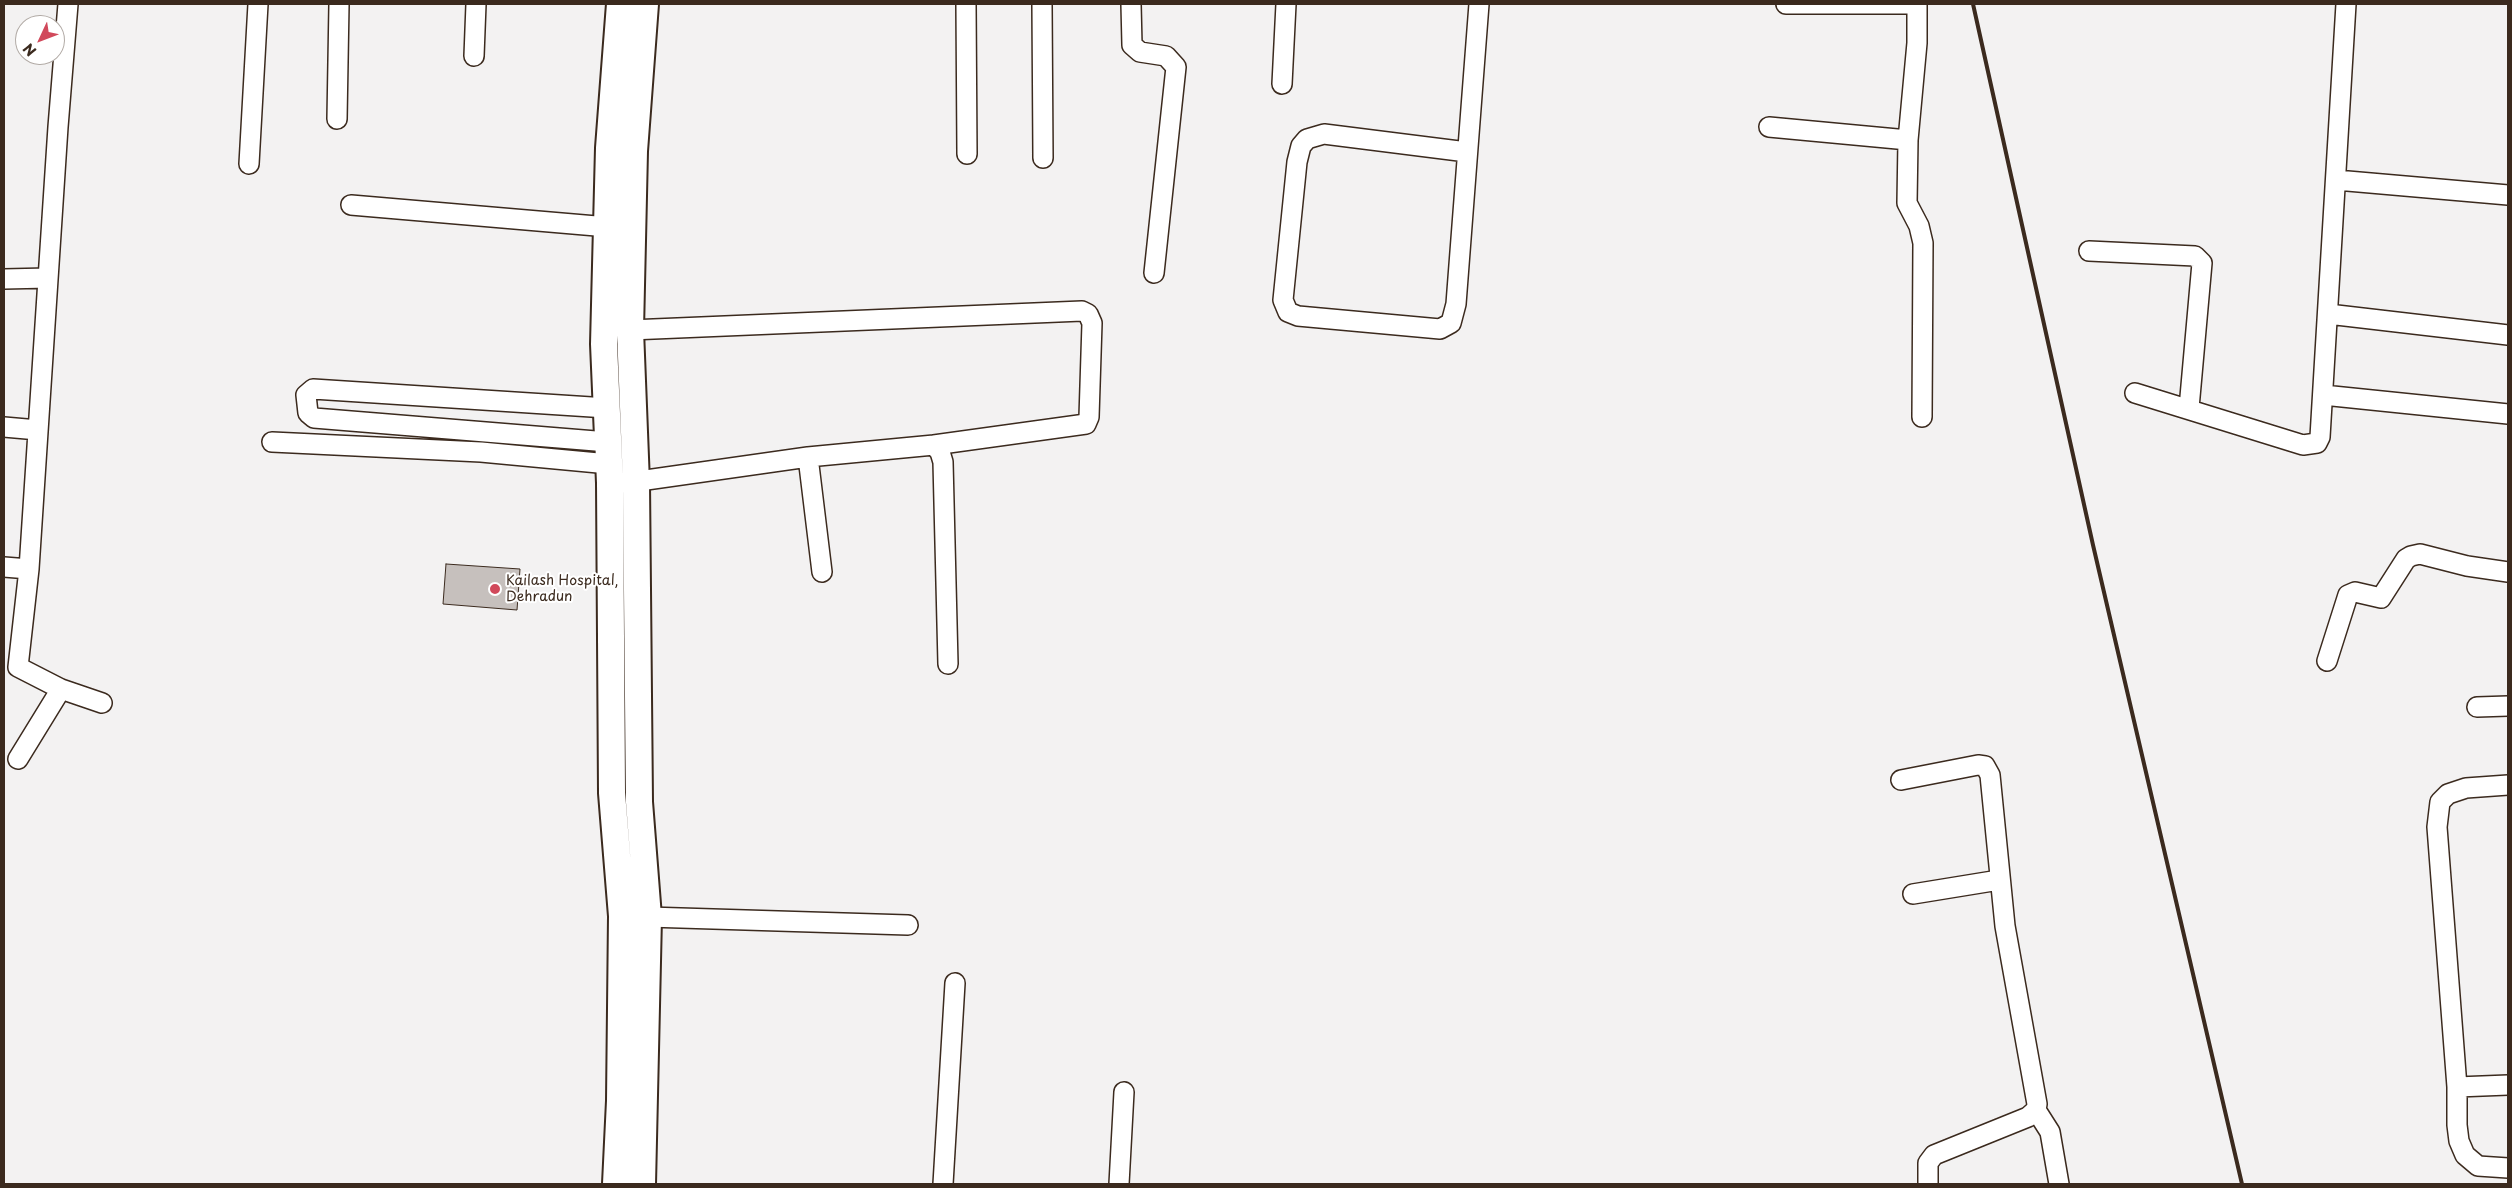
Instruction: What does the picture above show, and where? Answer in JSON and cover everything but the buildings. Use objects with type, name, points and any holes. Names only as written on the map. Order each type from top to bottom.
[{"type":"highway","points":[[616,1184],[620,1101],[622,916],[612,793],[609,463],[604,344],[610,148],[620,4]]},
{"type":"highway","points":[[642,1184],[648,916],[639,802],[636,483],[630,330],[634,151],[645,4]]},
{"type":"street","points":[[68,4],[29,569],[18,667],[61,689],[102,703]]},
{"type":"street","points":[[249,164],[258,4]]},
{"type":"street","points":[[337,119],[339,4]]},
{"type":"street","points":[[474,56],[476,4]]},
{"type":"street","points":[[966,4],[967,154]]},
{"type":"street","points":[[1042,4],[1043,158]]},
{"type":"street","points":[[1131,4],[1130,40],[1134,48],[1140,52],[1166,56],[1176,67],[1154,273]]},
{"type":"street","points":[[1282,84],[1286,4]]},
{"type":"street","points":[[1467,152],[1324,134],[1307,139],[1298,153],[1283,300],[1288,312],[1298,316],[1440,329],[1451,323],[1456,304],[1479,4]]},
{"type":"street","points":[[1786,4],[1917,4],[1917,43],[1908,140],[1907,203],[1919,226],[1923,243],[1922,417]]},
{"type":"street","points":[[2135,393],[2189,408],[2303,445],[2312,445],[2320,437],[2346,4]]},
{"type":"street","points":[[1769,128],[1908,140]]},
{"type":"street","points":[[2336,180],[2508,195]]},
{"type":"street","points":[[351,205],[608,228]]},
{"type":"street","points":[[2089,251],[2195,256],[2202,263],[2189,408]]},
{"type":"street","points":[[4,279],[48,278]]},
{"type":"street","points":[[607,408],[312,389],[306,395],[308,413],[314,418],[609,463],[636,483],[808,457],[934,445],[1086,424],[1089,418],[1092,323],[1088,314],[1082,311],[630,330]]},
{"type":"street","points":[[2328,314],[2508,335]]},
{"type":"street","points":[[2323,395],[2508,414]]},
{"type":"street","points":[[4,427],[38,430]]},
{"type":"street","points":[[272,442],[480,452],[609,463]]},
{"type":"street","points":[[934,445],[940,452],[943,462],[948,664]]},
{"type":"street","points":[[808,457],[822,572]]},
{"type":"street","points":[[2327,661],[2348,595],[2355,592],[2380,598],[2406,559],[2410,556],[2420,554],[2467,566],[2508,572]]},
{"type":"street","points":[[4,567],[29,569]]},
{"type":"street","points":[[18,759],[61,689]]},
{"type":"street","points":[[2477,707],[2508,706]]},
{"type":"street","points":[[1901,780],[1978,765],[1985,766],[1990,775],[2005,926],[2038,1104],[2036,1110],[2028,1117],[1934,1155],[1928,1162],[1928,1184]]},
{"type":"street","points":[[2508,785],[2456,791],[2448,794],[2440,802],[2438,811],[2457,1087],[2457,1125],[2461,1147],[2465,1155],[2478,1166],[2508,1168]]},
{"type":"street","points":[[1913,894],[1999,880]]},
{"type":"street","points":[[648,916],[908,925]]},
{"type":"street","points":[[943,1184],[955,983]]},
{"type":"street","points":[[2457,1087],[2508,1085]]},
{"type":"street","points":[[1119,1184],[1124,1092]]},
{"type":"street","points":[[2036,1110],[2050,1132],[2059,1184]]},
{"type":"railway","points":[[1973,4],[2093,545],[2242,1184]]},
{"type":"place","name":"Kailash Hospital, Dehradun","points":[[495,589]]}]
